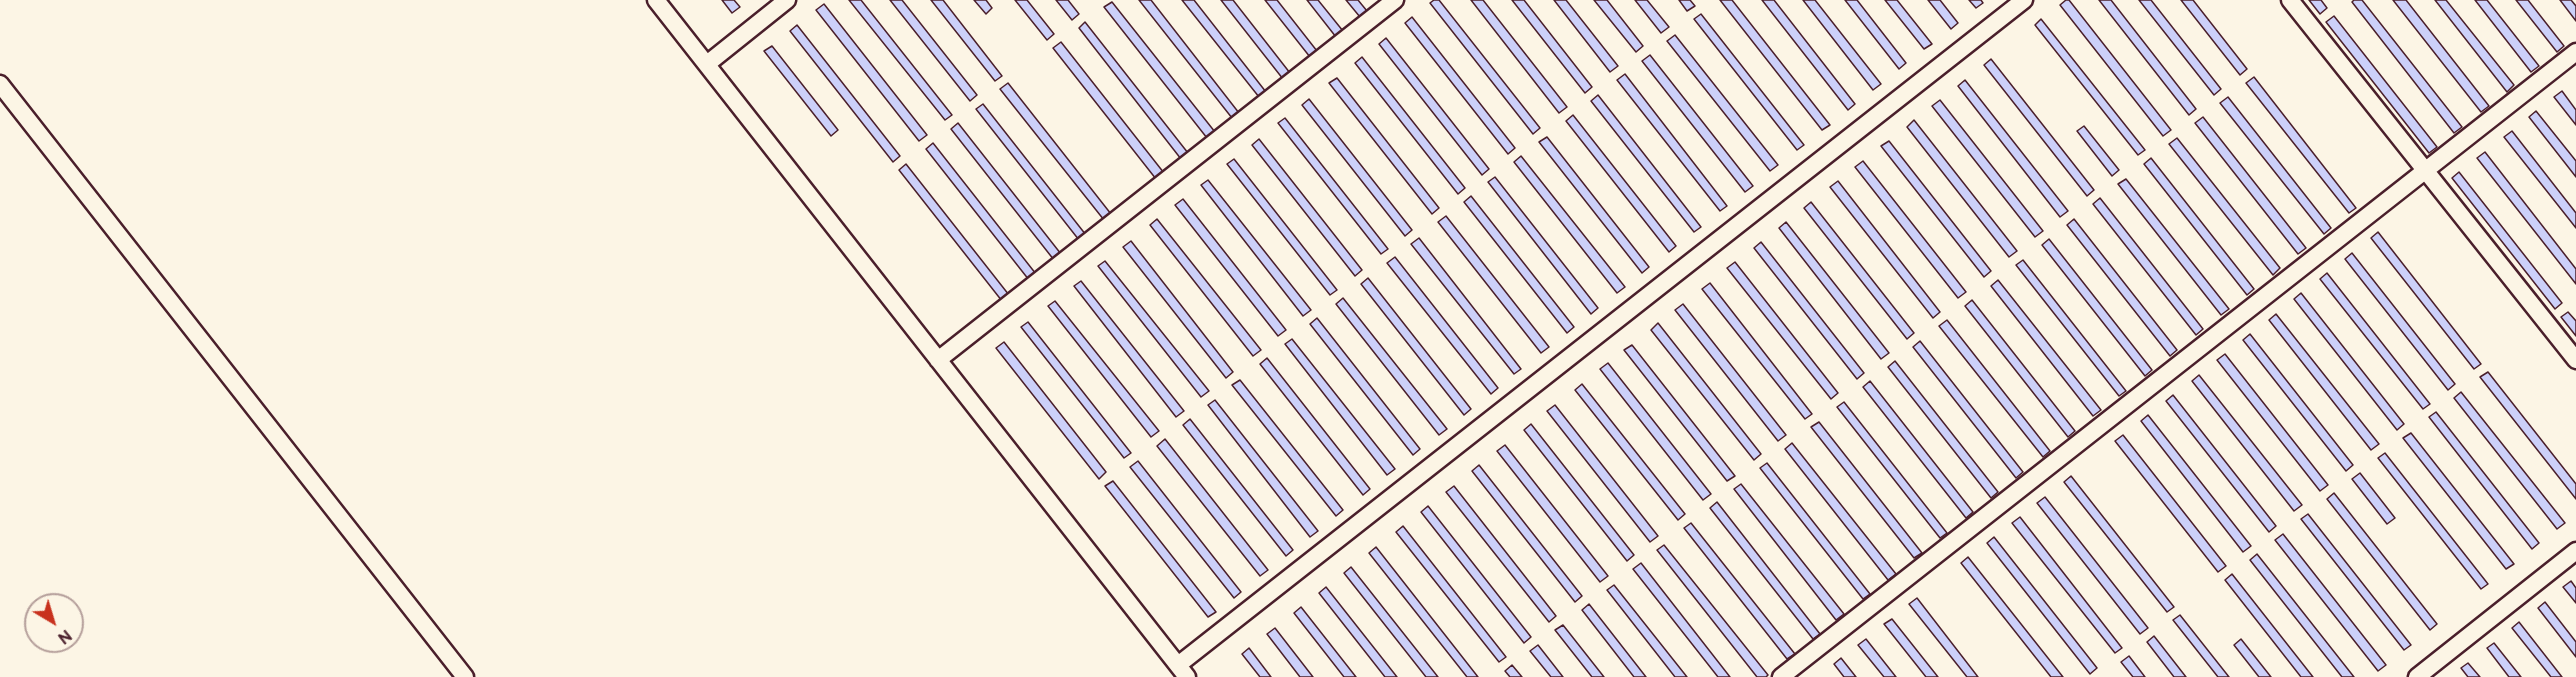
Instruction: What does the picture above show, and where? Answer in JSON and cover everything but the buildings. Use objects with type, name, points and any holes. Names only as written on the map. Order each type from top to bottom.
[{"type":"lane","points":[[656,0],[1183,671],[2024,0]]},
{"type":"lane","points":[[707,64],[787,0]]},
{"type":"lane","points":[[938,360],[1395,0]]},
{"type":"lane","points":[[2290,0],[2576,360]]},
{"type":"lane","points":[[1781,677],[2576,51]]},
{"type":"lane","points":[[0,84],[465,677]]},
{"type":"lane","points":[[2417,677],[2576,551]]}]
